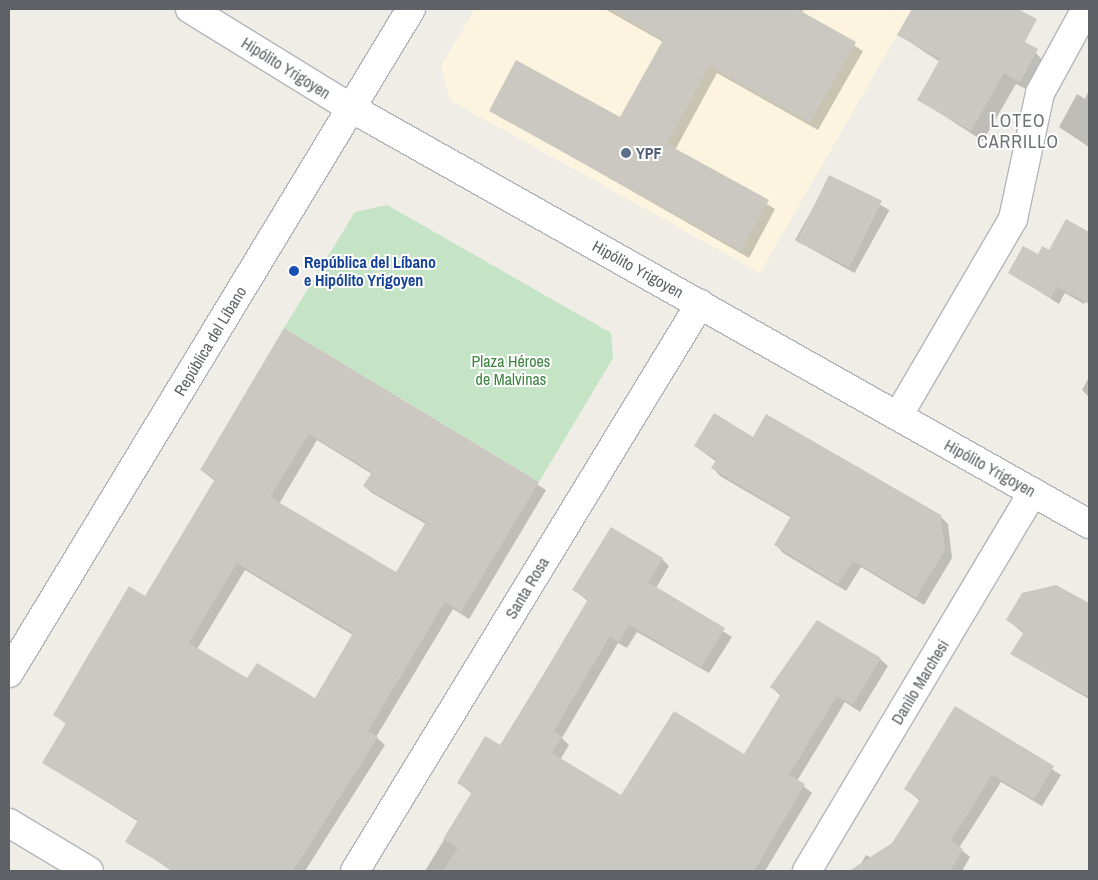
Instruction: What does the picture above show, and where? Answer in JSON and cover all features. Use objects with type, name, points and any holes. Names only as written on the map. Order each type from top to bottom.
[{"type":"main road","name":"Hipólito Yrigoyen","points":[[190,9],[351,108],[1089,524]]},
{"type":"main road","name":"República del Líbano","points":[[9,673],[411,9]]},
{"type":"main road","points":[[898,416],[1013,219],[1040,93],[1086,9]]},
{"type":"main road","name":"Santa Rosa","points":[[355,871],[700,304]]},
{"type":"main road","name":"Danilo Marchesi","points":[[807,871],[1033,492]]},
{"type":"main road","points":[[9,823],[89,871]]},
{"type":"shaded area","points":[[475,9],[735,9],[744,14],[747,9],[912,9],[760,273],[450,100],[441,66]]},
{"type":"green space","name":"Plaza Héroes de Malvinas","points":[[387,205],[611,333],[613,358],[539,482],[284,328],[355,212]]},
{"type":"building","points":[[609,9],[797,9],[856,42],[810,123],[709,66],[667,144],[769,200],[741,251],[489,111],[516,60],[620,117],[663,40]]},
{"type":"building","points":[[912,9],[1018,9],[1037,19],[1025,42],[1038,49],[1020,82],[1004,73],[971,131],[917,100],[940,59],[897,35]]},
{"type":"building","points":[[829,175],[882,201],[850,267],[797,242]]},
{"type":"building","points":[[1066,219],[1089,232],[1089,304],[1057,287],[1051,298],[1008,273],[1023,246],[1038,254],[1042,246],[1049,250]]},
{"type":"building","points":[[284,328],[539,482],[461,612],[445,602],[368,731],[378,737],[293,871],[174,871],[125,842],[138,820],[42,763],[66,723],[53,715],[129,586],[145,596],[215,479],[200,470]],"holes":[[[309,434],[372,472],[363,486],[426,522],[396,572],[270,497]],[[237,563],[353,633],[315,698],[257,663],[247,678],[189,643]]]},
{"type":"building","points":[[714,413],[753,437],[766,414],[941,515],[945,550],[916,598],[853,561],[838,584],[774,545],[791,516],[711,468],[717,459],[694,446]]},
{"type":"building","points":[[611,527],[663,558],[648,582],[725,628],[701,667],[629,625],[619,642],[610,636],[554,731],[562,737],[552,753],[621,795],[674,711],[744,754],[781,694],[770,687],[817,620],[881,658],[853,705],[837,696],[789,775],[805,784],[754,871],[443,871],[458,848],[443,839],[472,792],[457,783],[485,736],[500,745],[535,689],[588,599],[572,590]]},
{"type":"building","points":[[1056,585],[1089,603],[1089,697],[1010,654],[1024,632],[1006,620],[1022,593]]},
{"type":"building","points":[[955,706],[1054,766],[1034,799],[992,775],[951,841],[963,849],[950,871],[849,871],[892,843],[920,799],[904,789]]},
{"type":"place","name":"YPF","points":[[626,153]]},
{"type":"place","name":"República del Líbano e Hipólito Yrigoyen","points":[[294,271]]},
{"type":"district","name":"LOTEO CARRILLO","points":[[1018,132]]}]
